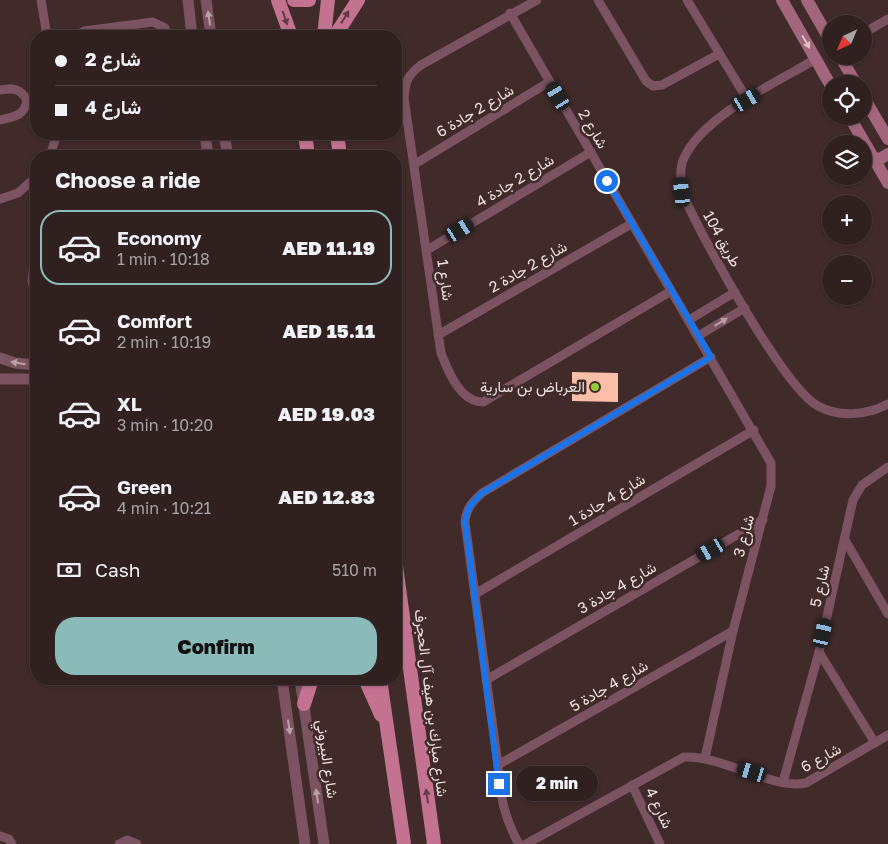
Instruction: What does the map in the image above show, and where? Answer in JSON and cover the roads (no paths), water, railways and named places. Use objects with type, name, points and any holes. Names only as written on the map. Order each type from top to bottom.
[{"type":"main road","points":[[278,0],[288,30]]},
{"type":"main road","points":[[294,0],[309,0]]},
{"type":"main road","points":[[325,30],[328,0]]},
{"type":"main road","points":[[339,30],[358,0]]},
{"type":"main road","points":[[782,0],[825,75]]},
{"type":"main road","points":[[807,0],[822,26]]},
{"type":"main road","points":[[872,112],[888,139]]},
{"type":"main road","points":[[854,125],[888,183]]},
{"type":"main road","points":[[874,158],[880,159],[888,154]]},
{"type":"main road","name":"شارع مبارك بن هيف آل الحجرف","points":[[402,610],[434,844]]},
{"type":"main road","points":[[304,704],[310,685]]},
{"type":"main road","points":[[368,685],[388,731]]},
{"type":"main road","points":[[381,685],[404,844]]},
{"type":"street","points":[[41,0],[46,30]]},
{"type":"street","points":[[188,0],[191,30]]},
{"type":"street","points":[[206,0],[210,30]]},
{"type":"street","name":"شارع 1","points":[[538,0],[510,13],[421,65],[410,73],[405,81],[404,98],[415,164],[438,335],[441,353],[447,369],[461,391],[471,400],[483,402],[671,290]]},
{"type":"street","points":[[598,0],[646,80],[653,86],[662,85],[719,54]]},
{"type":"street","points":[[688,0],[747,100]]},
{"type":"street","name":"شارع 2","points":[[510,13],[631,224],[698,336]]},
{"type":"street","points":[[872,28],[888,19]]},
{"type":"street","points":[[92,30],[153,22],[166,30]]},
{"type":"street","name":"طريق 104","points":[[816,59],[747,100],[698,136],[683,159],[681,175],[682,192],[735,292],[793,383],[807,399],[819,407],[836,412],[857,414],[878,409],[888,404]]},
{"type":"street","name":"شارع 2 جادة 6","points":[[415,164],[549,82]]},
{"type":"street","points":[[0,90],[16,89],[30,99]]},
{"type":"street","points":[[0,120],[18,116],[30,102]]},
{"type":"street","name":"شارع 2 جادة 4","points":[[427,250],[591,152]]},
{"type":"street","points":[[0,199],[18,193],[30,183]]},
{"type":"street","name":"شارع 2 جادة 2","points":[[438,335],[631,224]]},
{"type":"street","points":[[689,320],[735,292]]},
{"type":"street","points":[[698,336],[745,308]]},
{"type":"street","name":"شارع 3","points":[[698,336],[754,430],[771,463],[771,486],[733,631],[705,758]]},
{"type":"street","points":[[519,844],[510,830],[501,802],[498,765],[465,522],[466,513],[471,504],[482,493],[711,357]]},
{"type":"street","points":[[0,358],[30,365]]},
{"type":"street","points":[[0,378],[30,379]]},
{"type":"street","name":"شارع 4 جادة 1","points":[[475,594],[754,430]]},
{"type":"street","name":"شارع 5","points":[[783,782],[819,652],[853,500],[862,485],[888,467]]},
{"type":"street","name":"شارع 4 جادة 3","points":[[486,680],[763,520]]},
{"type":"street","points":[[845,540],[888,614]]},
{"type":"street","name":"شارع 4 جادة 5","points":[[498,765],[733,631]]},
{"type":"street","points":[[819,652],[875,743]]},
{"type":"street","points":[[283,685],[305,844]]},
{"type":"street","name":"شارع البيروني","points":[[301,685],[324,844]]},
{"type":"street","name":"شارع 6","points":[[526,844],[684,757],[705,758],[783,782],[806,783],[888,735]]},
{"type":"street","name":"شارع 4","points":[[632,785],[660,844]]},
{"type":"street","points":[[0,836],[9,839],[12,844]]},
{"type":"street","points":[[119,844],[128,840],[137,844]]},
{"type":"place","name":"العرباض بن سارية","points":[[595,387]]}]
